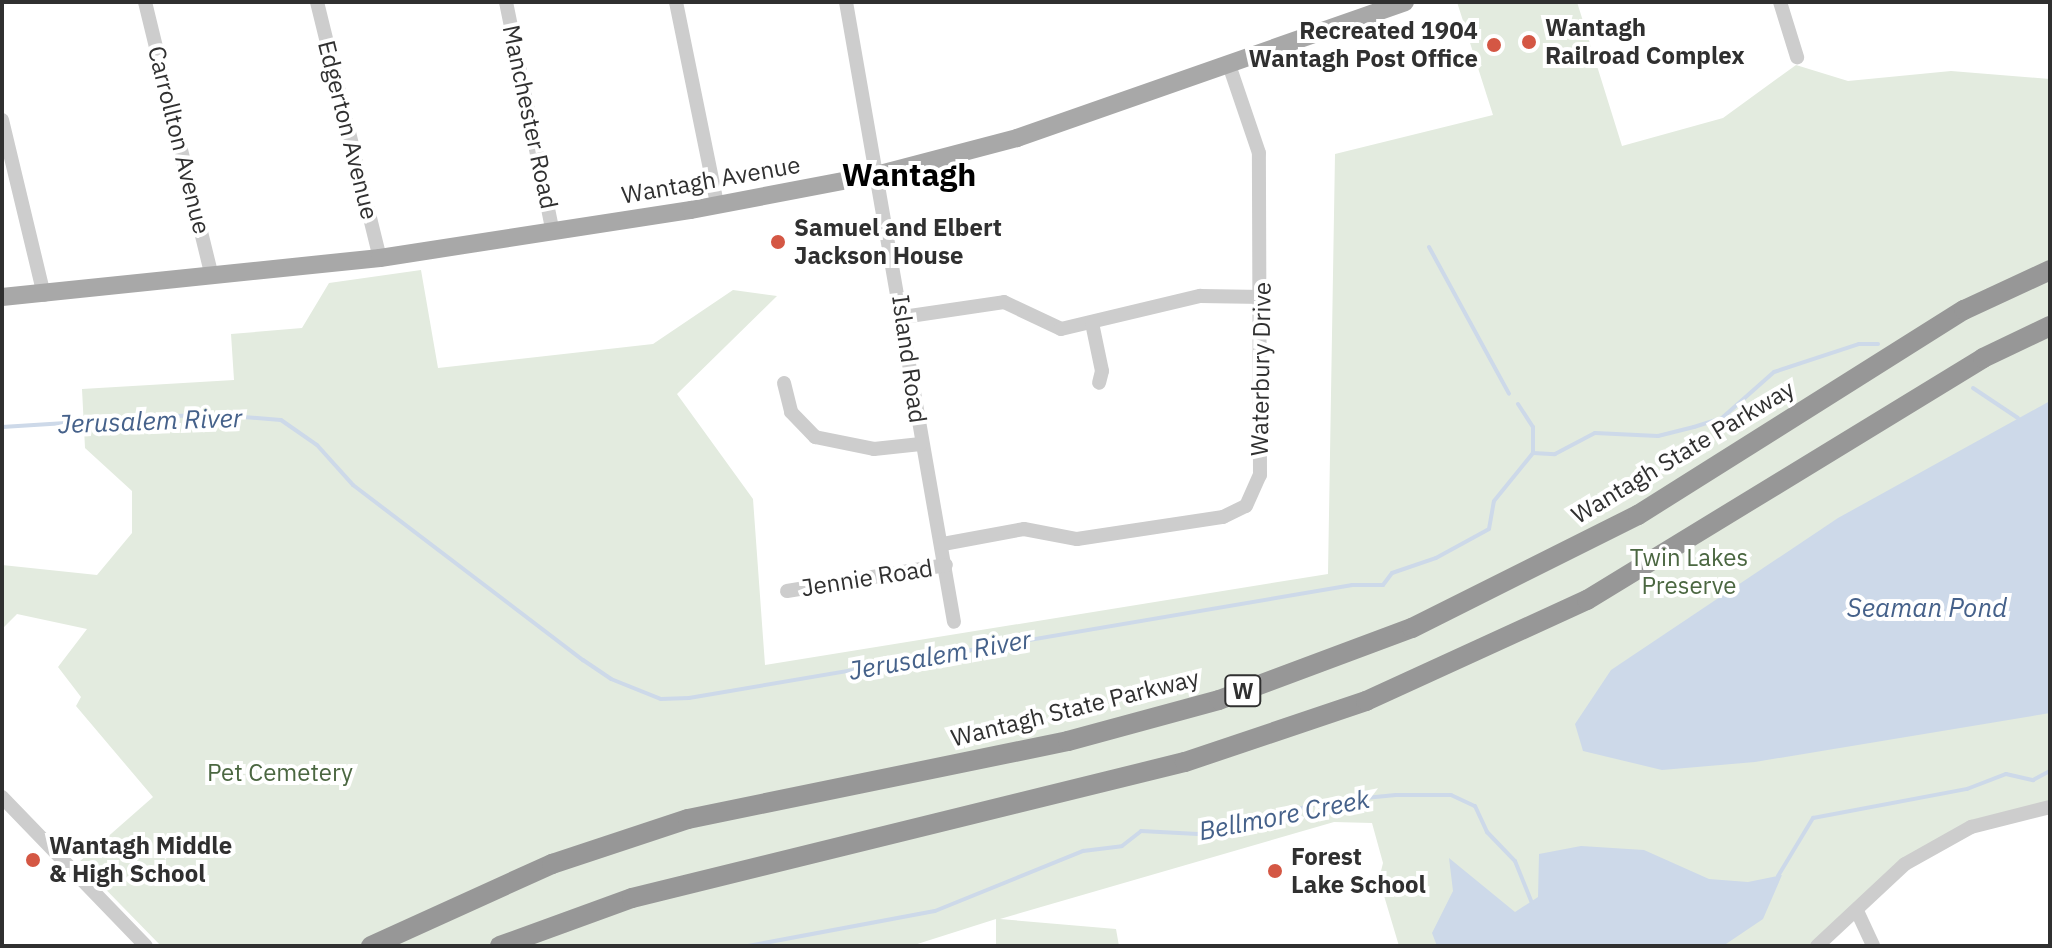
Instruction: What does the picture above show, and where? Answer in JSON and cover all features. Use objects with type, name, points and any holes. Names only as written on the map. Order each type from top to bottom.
[{"type":"highway","name":"Wantagh State Parkway","points":[[371,946],[552,864],[688,819],[1068,741],[1219,700],[1412,628],[1638,515],[1964,310],[2050,270]]},
{"type":"highway","name":"W","points":[[500,946],[632,898],[1185,762],[1366,701],[1587,600],[1983,358],[2050,326]]},
{"type":"main road","name":"Wantagh Avenue","points":[[2,297],[380,258],[553,232],[880,174],[1017,138],[1230,68],[1405,2]]},
{"type":"street","name":"Carrollton Avenue","points":[[145,2],[212,277]]},
{"type":"street","name":"Edgerton Avenue","points":[[317,2],[380,258]]},
{"type":"street","name":"Manchester Road","points":[[506,2],[553,232]]},
{"type":"street","points":[[676,2],[717,204]]},
{"type":"street","name":"Island Road","points":[[846,2],[880,174],[921,444],[943,544],[954,622]]},
{"type":"street","points":[[1780,2],[1797,57]]},
{"type":"street","name":"Waterbury Drive","points":[[943,544],[1024,529],[1077,539],[1223,517],[1246,506],[1260,475],[1263,297],[1259,153],[1230,68]]},
{"type":"street","points":[[2,120],[44,295]]},
{"type":"street","points":[[903,317],[992,301],[1014,306],[1052,328],[1092,323],[1200,296],[1263,297]]},
{"type":"street","points":[[1092,323],[1102,371],[1099,383]]},
{"type":"street","points":[[784,383],[791,412],[815,437],[874,449],[921,444]]},
{"type":"street","name":"Jennie Road","points":[[787,591],[946,565]]},
{"type":"street","points":[[2,797],[146,946]]},
{"type":"street","points":[[1817,946],[1905,864],[1971,827],[2050,807]]},
{"type":"street","points":[[1857,911],[1873,946]]},
{"type":"green space","name":"Twin Lakes Preserve","points":[[1457,2],[1577,2],[1622,146],[1723,118],[1796,65],[1848,81],[1951,71],[2050,79],[2050,802],[1964,825],[1859,901],[1809,946],[1399,946],[1379,879],[1383,863],[1372,823],[1334,822],[1000,919],[1116,929],[1119,946],[996,946],[996,919],[911,946],[161,946],[79,862],[153,797],[76,706],[81,697],[58,667],[87,629],[17,614],[2,629],[2,565],[97,575],[132,533],[132,491],[85,448],[82,389],[234,380],[231,334],[302,328],[329,283],[421,270],[438,368],[653,344],[733,290],[777,296],[677,394],[753,499],[765,665],[1328,574],[1335,154],[1493,115]]},
{"type":"water","name":"Seaman Pond","points":[[2050,401],[2050,713],[1755,762],[1662,770],[1583,751],[1575,724],[1611,670],[1838,518]]},
{"type":"water","points":[[1581,846],[1644,850],[1709,879],[1748,882],[1782,875],[1763,919],[1723,946],[1437,946],[1432,933],[1453,891],[1449,858],[1515,912],[1538,897],[1539,854]]},
{"type":"waterway","points":[[1429,247],[1509,394]]},
{"type":"waterway","name":"Jerusalem River","points":[[2,427],[206,414],[281,420],[317,445],[353,485],[583,660],[611,679],[661,699],[689,698],[1352,585],[1383,585],[1392,573],[1436,558],[1489,529],[1494,501],[1533,453],[1555,454],[1595,433],[1658,436],[1694,427],[1722,418],[1774,372],[1859,344],[1878,344]]},
{"type":"waterway","name":"Jerusalem River","points":[[1973,388],[2018,418]]},
{"type":"waterway","points":[[1518,404],[1533,427],[1533,453]]},
{"type":"waterway","name":"Bellmore Creek","points":[[1778,876],[1813,818],[1967,789],[2006,774],[2033,780],[2050,771]]},
{"type":"waterway","name":"Bellmore Creek","points":[[748,946],[935,911],[1083,851],[1122,846],[1141,831],[1198,834],[1325,802],[1396,795],[1451,795],[1475,806],[1487,832],[1515,861],[1532,903]]},
{"type":"place","name":"Wantagh Railroad Complex","points":[[1529,42]]},
{"type":"place","name":"Recreated 1904 Wantagh Post Office","points":[[1494,45]]},
{"type":"place","name":"Samuel and Elbert Jackson House","points":[[778,242]]},
{"type":"place","name":"Wantagh Middle & High School","points":[[33,860]]},
{"type":"place","name":"Forest Lake School","points":[[1275,871]]},
{"type":"district","name":"Wantagh","points":[[909,174]]},
{"type":"park label","name":"Pet Cemetery","points":[[280,773]]}]
